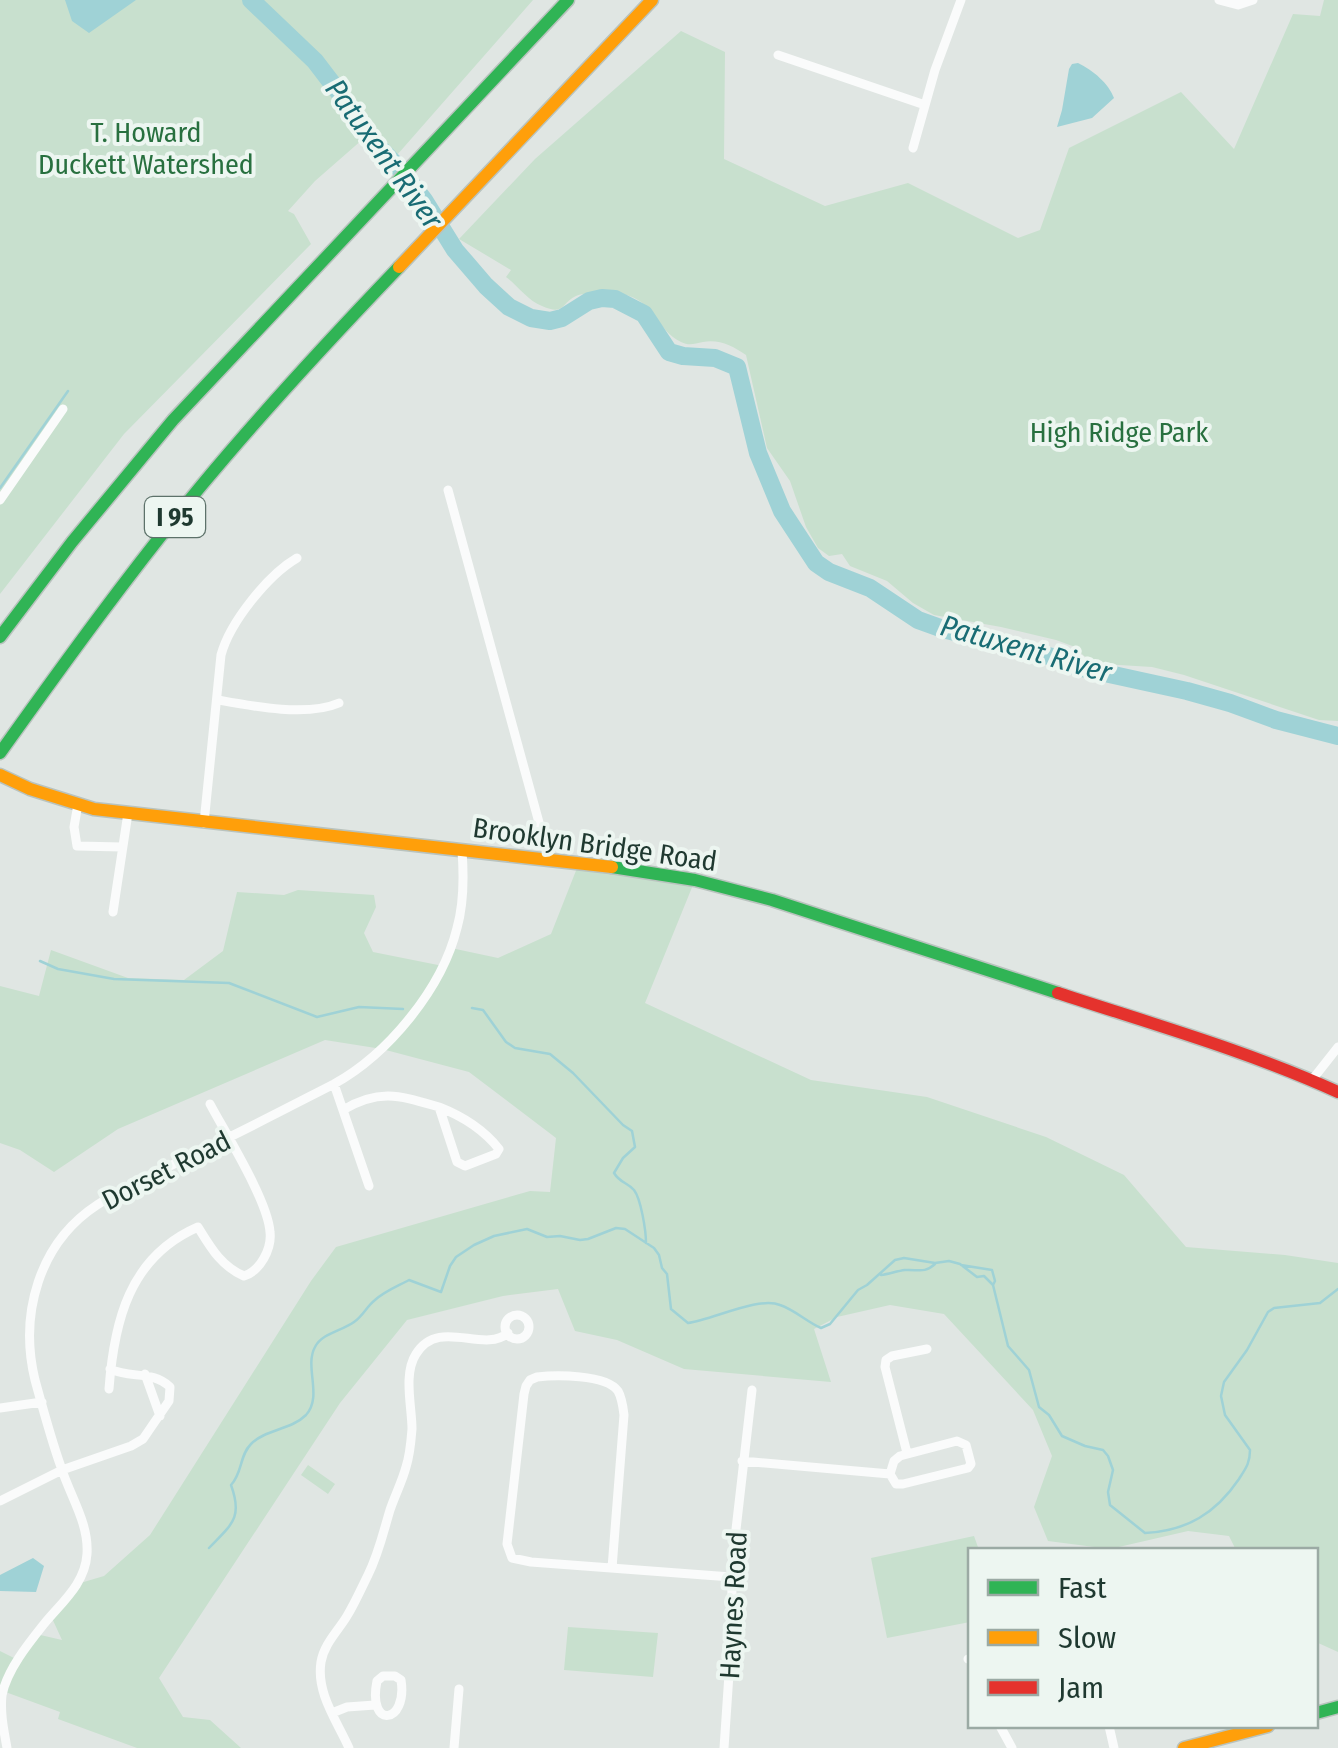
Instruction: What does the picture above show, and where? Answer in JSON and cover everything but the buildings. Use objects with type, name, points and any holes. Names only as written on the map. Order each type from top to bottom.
[{"type":"main road","name":"I 95","points":[[0,637],[173,420],[568,0]]},
{"type":"main road","name":"I 95","points":[[0,753],[76,645],[180,511],[269,406],[652,0]]},
{"type":"main road","name":"Brooklyn Bridge Road","points":[[0,775],[78,804],[128,813],[667,874],[754,895],[1234,1050],[1338,1092]]},
{"type":"main road","points":[[1184,1748],[1216,1732],[1238,1729]]},
{"type":"street","points":[[913,148],[936,66],[962,0]]},
{"type":"street","points":[[1219,0],[1238,5],[1253,0]]},
{"type":"street","points":[[778,55],[925,105]]},
{"type":"street","points":[[0,500],[63,409]]},
{"type":"street","points":[[448,490],[549,860]]},
{"type":"street","points":[[204,823],[221,655],[230,633],[276,572],[297,558]]},
{"type":"street","points":[[218,700],[310,710],[339,703]]},
{"type":"street","points":[[78,804],[74,827],[77,846],[122,847]]},
{"type":"street","points":[[113,912],[128,813]]},
{"type":"street","name":"Dorset Road","points":[[7,1748],[1,1701],[8,1678],[36,1634],[78,1584],[86,1564],[86,1534],[62,1470],[31,1360],[30,1320],[42,1271],[73,1225],[97,1205],[334,1084],[382,1049],[410,1016],[443,966],[461,908],[462,851]]},
{"type":"street","points":[[1312,1080],[1338,1047]]},
{"type":"street","points":[[334,1084],[369,1186]]},
{"type":"street","points":[[343,1110],[378,1095],[407,1098],[439,1107],[474,1125],[500,1150],[465,1166],[457,1162],[439,1107]]},
{"type":"street","points":[[109,1390],[114,1336],[126,1300],[150,1262],[198,1227],[216,1256],[244,1276],[254,1272],[262,1261],[271,1238],[265,1210],[210,1104]]},
{"type":"street","points":[[349,1748],[322,1690],[320,1664],[324,1650],[380,1552],[405,1472],[411,1444],[410,1373],[414,1356],[436,1338],[493,1340],[508,1333]]},
{"type":"street","points":[[907,1453],[884,1367],[892,1356],[927,1349]]},
{"type":"street","points":[[0,1501],[62,1470],[148,1435],[169,1401],[170,1386],[144,1374],[110,1370]]},
{"type":"street","points":[[144,1374],[160,1416]]},
{"type":"street","points":[[612,1568],[624,1415],[618,1392],[613,1385],[595,1379],[537,1377],[526,1386],[521,1410],[508,1550],[512,1558],[523,1561],[612,1568],[731,1577]]},
{"type":"street","name":"Haynes Road","points":[[724,1748],[733,1615],[731,1577],[752,1390]]},
{"type":"street","points":[[0,1408],[42,1402]]},
{"type":"street","points":[[962,1441],[968,1449],[968,1468],[903,1484],[896,1484],[890,1474],[894,1461],[907,1453],[962,1441]]},
{"type":"street","points":[[742,1462],[890,1474]]},
{"type":"street","points":[[383,1676],[401,1680],[398,1710],[382,1714],[375,1705],[376,1681],[383,1676]]},
{"type":"street","points":[[454,1748],[459,1689]]},
{"type":"street","points":[[332,1713],[346,1707],[375,1705]]},
{"type":"green space","name":"T. Howard Duckett Watershed","points":[[0,0],[533,0],[390,163],[363,139],[288,211],[294,214],[311,244],[124,434],[0,594]]},
{"type":"green space","name":"High Ridge Park","points":[[1324,0],[1338,0],[1338,721],[1319,720],[1152,667],[1103,664],[1056,640],[934,615],[887,581],[850,566],[842,554],[829,556],[818,548],[790,481],[767,448],[746,355],[720,342],[681,342],[642,303],[622,294],[585,294],[559,309],[549,309],[506,277],[511,270],[459,239],[535,159],[681,31],[725,52],[724,159],[825,206],[908,183],[1018,238],[1040,230],[1069,148],[1181,92],[1234,149],[1293,14],[1320,16]]},
{"type":"green space","points":[[579,863],[695,880],[645,1003],[811,1080],[927,1097],[1046,1137],[1124,1175],[1186,1247],[1338,1263],[1338,1652],[1318,1643],[1318,1548],[1235,1548],[1229,1536],[1188,1531],[1114,1548],[1048,1541],[1034,1507],[1052,1456],[1033,1410],[944,1314],[890,1305],[837,1317],[814,1329],[831,1382],[684,1369],[617,1340],[575,1331],[558,1289],[503,1296],[407,1320],[340,1403],[159,1678],[183,1717],[210,1720],[241,1748],[137,1748],[58,1719],[60,1712],[0,1690],[0,1651],[18,1660],[36,1634],[62,1640],[51,1616],[77,1584],[104,1576],[150,1535],[336,1247],[530,1191],[550,1192],[556,1138],[469,1072],[382,1049],[325,1040],[118,1129],[54,1172],[20,1150],[0,1143],[0,986],[39,996],[51,950],[128,978],[184,980],[223,951],[237,892],[284,895],[298,890],[374,895],[376,907],[364,933],[373,952],[443,966],[451,948],[498,958],[551,934]]},
{"type":"green space","points":[[308,1465],[335,1484],[328,1494],[301,1475]]},
{"type":"green space","points":[[974,1536],[978,1548],[968,1548],[968,1622],[887,1638],[871,1558]]},
{"type":"green space","points":[[568,1627],[658,1633],[653,1677],[564,1670]]},
{"type":"water","points":[[65,0],[136,0],[89,33],[72,21]]},
{"type":"water","points":[[1078,63],[1100,78],[1114,98],[1092,118],[1057,127],[1069,69]]},
{"type":"water","points":[[33,1558],[44,1566],[36,1592],[0,1591],[0,1575]]},
{"type":"waterway","name":"Patuxent River","points":[[251,0],[315,61],[347,103],[359,127],[424,200],[455,250],[509,307],[531,318],[550,321],[589,301],[615,299],[644,314],[669,352],[715,358],[737,367],[758,453],[782,511],[816,563],[829,572],[870,588],[918,620],[943,629],[1077,667],[1187,691],[1338,736]]},
{"type":"waterway","points":[[0,488],[68,391]]},
{"type":"waterway","points":[[40,961],[58,969],[114,979],[229,983],[317,1017],[359,1007],[403,1009]]},
{"type":"waterway","points":[[472,1008],[483,1010],[506,1042],[515,1048],[550,1054],[632,1131],[635,1147],[614,1173],[637,1194],[646,1243]]},
{"type":"waterway","points":[[209,1548],[233,1520],[236,1505],[231,1485],[247,1449],[264,1435],[300,1420],[311,1407],[311,1363],[318,1342],[354,1322],[372,1302],[409,1280],[441,1292],[456,1257],[494,1236],[527,1229],[547,1237],[580,1240],[616,1228],[625,1229],[659,1255],[667,1274],[671,1309],[688,1323],[771,1303],[821,1328],[830,1324],[858,1290],[895,1260],[960,1264],[993,1285],[1008,1346],[1029,1370],[1039,1407],[1062,1436],[1103,1450],[1113,1470],[1108,1492],[1110,1505],[1145,1533],[1160,1532],[1199,1518],[1221,1502],[1247,1465],[1250,1450],[1225,1415],[1221,1396],[1224,1382],[1268,1312],[1320,1303],[1338,1289]]},
{"type":"waterway","points":[[881,1275],[924,1270],[935,1264]]},
{"type":"waterway","points":[[961,1265],[992,1270],[993,1285]]},
{"type":"traffic: fast","points":[[0,637],[173,420],[568,0]]},
{"type":"traffic: fast","points":[[0,753],[123,584],[201,486],[399,267]]},
{"type":"traffic: fast","points":[[612,867],[695,880],[772,900],[1058,993]]},
{"type":"traffic: fast","points":[[1318,1712],[1338,1707]]},
{"type":"traffic: slow","points":[[399,267],[652,0]]},
{"type":"traffic: slow","points":[[0,775],[94,809],[612,867]]},
{"type":"traffic: slow","points":[[1184,1748],[1260,1728]]},
{"type":"traffic: jam","points":[[1058,993],[1235,1051],[1338,1092]]}]
